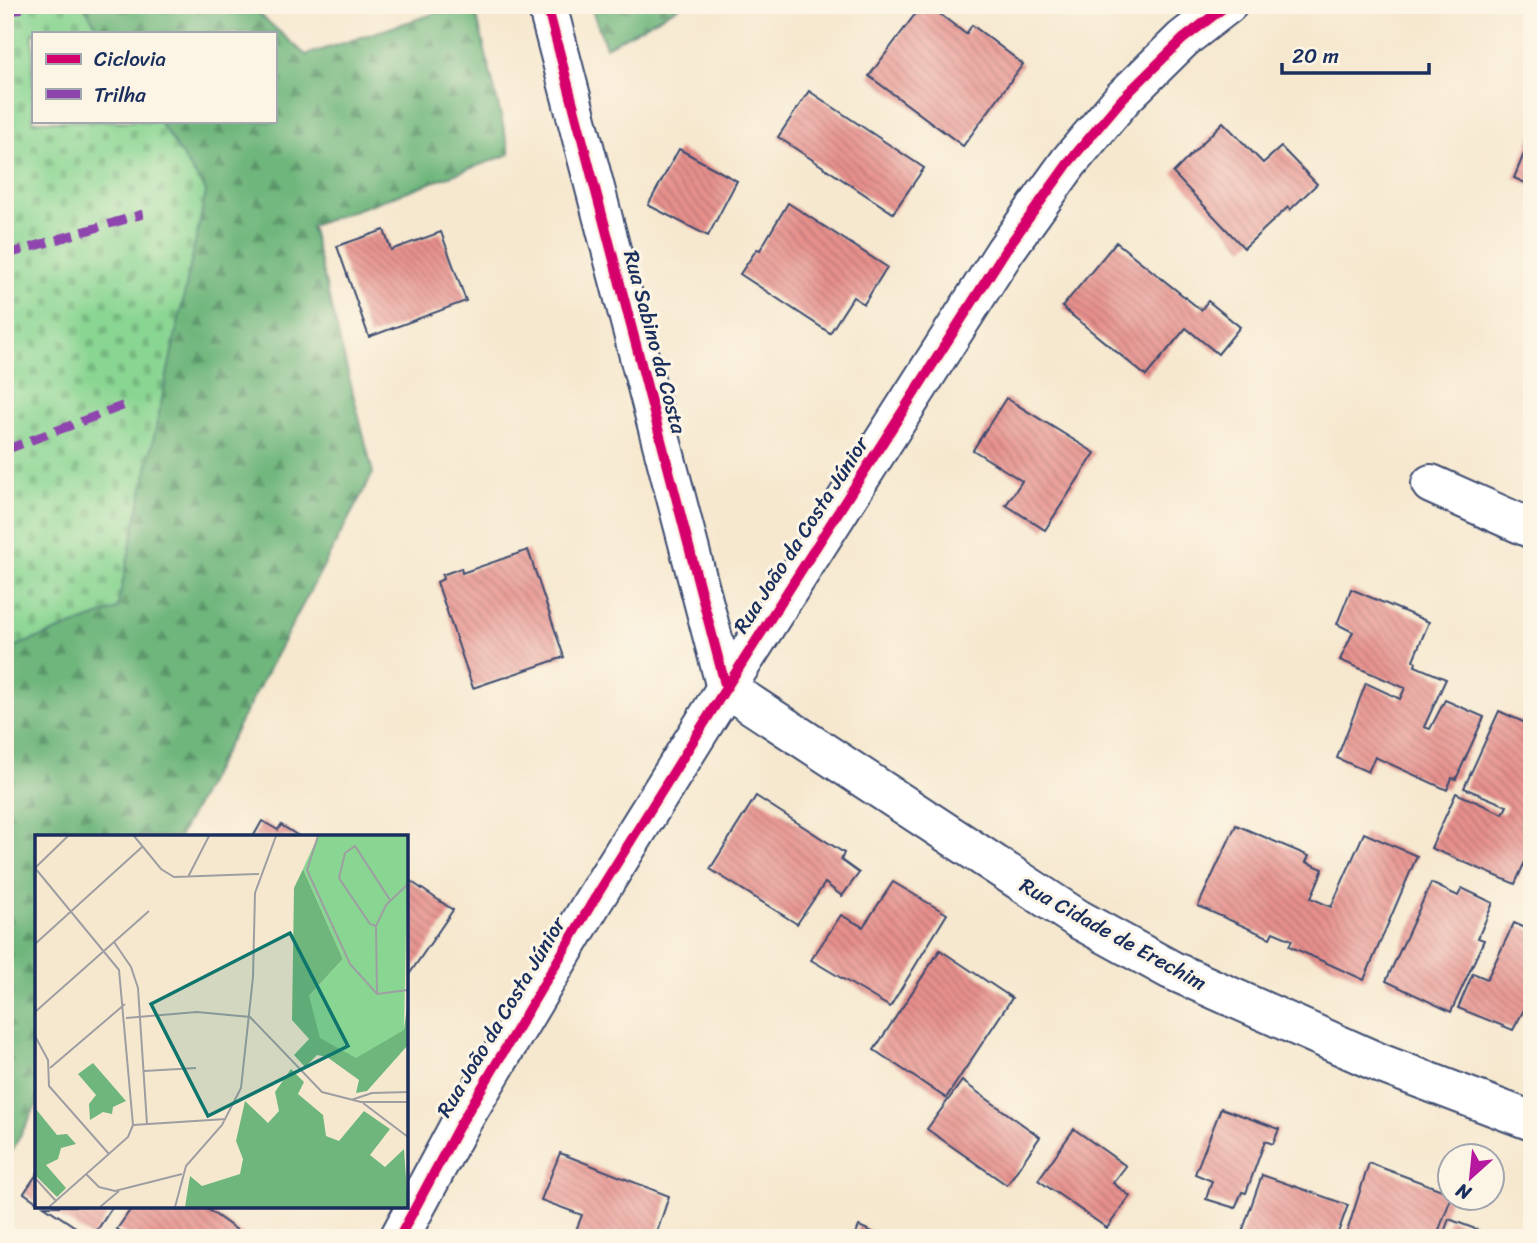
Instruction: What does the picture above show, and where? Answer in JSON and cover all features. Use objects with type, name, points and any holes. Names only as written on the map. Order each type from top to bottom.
[{"type":"street","name":"Rua Sabino da Costa","points":[[547,5],[726,688]]},
{"type":"street","name":"Rua João da Costa Júnior","points":[[399,1238],[458,1128],[520,1022],[726,688],[1006,251],[1069,162],[1123,98],[1183,38],[1227,5]]},
{"type":"street","points":[[1431,484],[1532,529]]},
{"type":"street","name":"Rua Cidade de Erechim","points":[[726,688],[1078,919],[1171,970],[1382,1064],[1532,1121]]},
{"type":"green space","points":[[5,5],[83,5],[100,32],[32,32],[32,122],[160,122],[206,192],[117,609],[5,650]]},
{"type":"green space","points":[[83,5],[249,5],[306,55],[461,5],[474,5],[510,154],[311,226],[373,473],[180,835],[35,835],[35,1108],[5,1164],[5,650],[117,609],[206,192],[160,122],[276,122],[276,32],[100,32]]},
{"type":"green space","points":[[590,5],[682,5],[606,47]]},
{"type":"building","points":[[922,5],[928,5],[966,34],[972,25],[1023,64],[963,146],[869,76]]},
{"type":"building","points":[[809,91],[924,168],[893,213],[778,137]]},
{"type":"building","points":[[1223,122],[1263,163],[1281,147],[1317,184],[1244,248],[1173,173]]},
{"type":"building","points":[[1532,134],[1532,186],[1514,178]]},
{"type":"building","points":[[679,149],[737,181],[708,236],[648,205]]},
{"type":"building","points":[[788,203],[887,267],[864,304],[853,297],[830,333],[740,274],[757,249],[760,250]]},
{"type":"building","points":[[384,230],[391,250],[441,232],[466,301],[369,337],[337,246]]},
{"type":"building","points":[[1116,242],[1201,310],[1208,301],[1240,327],[1218,354],[1186,328],[1146,376],[1062,307]]},
{"type":"building","points":[[1006,398],[1095,453],[1045,530],[1006,505],[1022,481],[973,450]]},
{"type":"building","points":[[528,550],[564,657],[473,688],[437,582],[443,579],[442,575],[461,568],[462,573]]},
{"type":"building","points":[[1351,589],[1429,622],[1413,660],[1416,662],[1415,666],[1446,679],[1424,727],[1430,729],[1445,700],[1484,717],[1456,779],[1452,778],[1447,790],[1375,757],[1368,772],[1337,758],[1366,683],[1400,699],[1405,688],[1340,660],[1353,632],[1337,624]]},
{"type":"building","points":[[1499,711],[1532,726],[1532,846],[1515,884],[1431,848],[1456,793],[1503,814],[1507,806],[1464,788]]},
{"type":"building","points":[[756,796],[844,853],[841,860],[859,873],[842,896],[825,883],[797,924],[710,869]]},
{"type":"building","points":[[262,821],[278,830],[281,825],[297,835],[254,835]]},
{"type":"building","points":[[1236,825],[1309,856],[1306,862],[1323,869],[1311,898],[1331,907],[1364,833],[1417,856],[1364,980],[1289,946],[1292,940],[1273,932],[1270,938],[1198,906]]},
{"type":"building","points":[[408,879],[453,910],[408,976]]},
{"type":"building","points":[[893,882],[947,914],[890,1007],[811,960],[841,915],[863,927]]},
{"type":"building","points":[[1431,883],[1458,896],[1462,888],[1493,903],[1478,938],[1484,940],[1451,1012],[1386,981]]},
{"type":"building","points":[[1514,923],[1532,931],[1532,958],[1529,964],[1532,970],[1532,995],[1513,1030],[1458,1008],[1473,973],[1487,979]]},
{"type":"building","points":[[940,950],[1012,998],[946,1098],[874,1050]]},
{"type":"building","points":[[962,1081],[1040,1137],[1007,1185],[927,1129]]},
{"type":"building","points":[[1221,1108],[1279,1129],[1273,1144],[1265,1141],[1246,1193],[1242,1192],[1235,1208],[1206,1199],[1212,1181],[1195,1174]]},
{"type":"building","points":[[1074,1129],[1126,1166],[1113,1183],[1130,1196],[1107,1228],[1038,1180]]},
{"type":"building","points":[[560,1153],[669,1196],[655,1238],[573,1238],[582,1215],[541,1200]]},
{"type":"building","points":[[1369,1163],[1436,1188],[1436,1212],[1446,1212],[1436,1238],[1345,1238]]},
{"type":"building","points":[[1262,1175],[1348,1205],[1336,1238],[1240,1238]]},
{"type":"building","points":[[35,1177],[35,1201],[24,1193]]},
{"type":"building","points":[[47,1208],[112,1208],[92,1238]]},
{"type":"building","points":[[132,1208],[206,1208],[248,1238],[129,1238],[117,1229]]},
{"type":"building","points":[[1449,1219],[1499,1238],[1442,1238]]},
{"type":"building","points":[[859,1226],[886,1238],[854,1238]]},
{"type":"marked path","points":[[5,14],[22,8]]},
{"type":"marked path","points":[[5,255],[143,214]]},
{"type":"marked path","points":[[5,450],[125,405]]},
{"type":"cycle path","points":[[547,5],[726,688]]},
{"type":"cycle path","points":[[399,1238],[458,1128],[592,903],[1005,251],[1069,162],[1123,98],[1183,39],[1227,5]]}]
